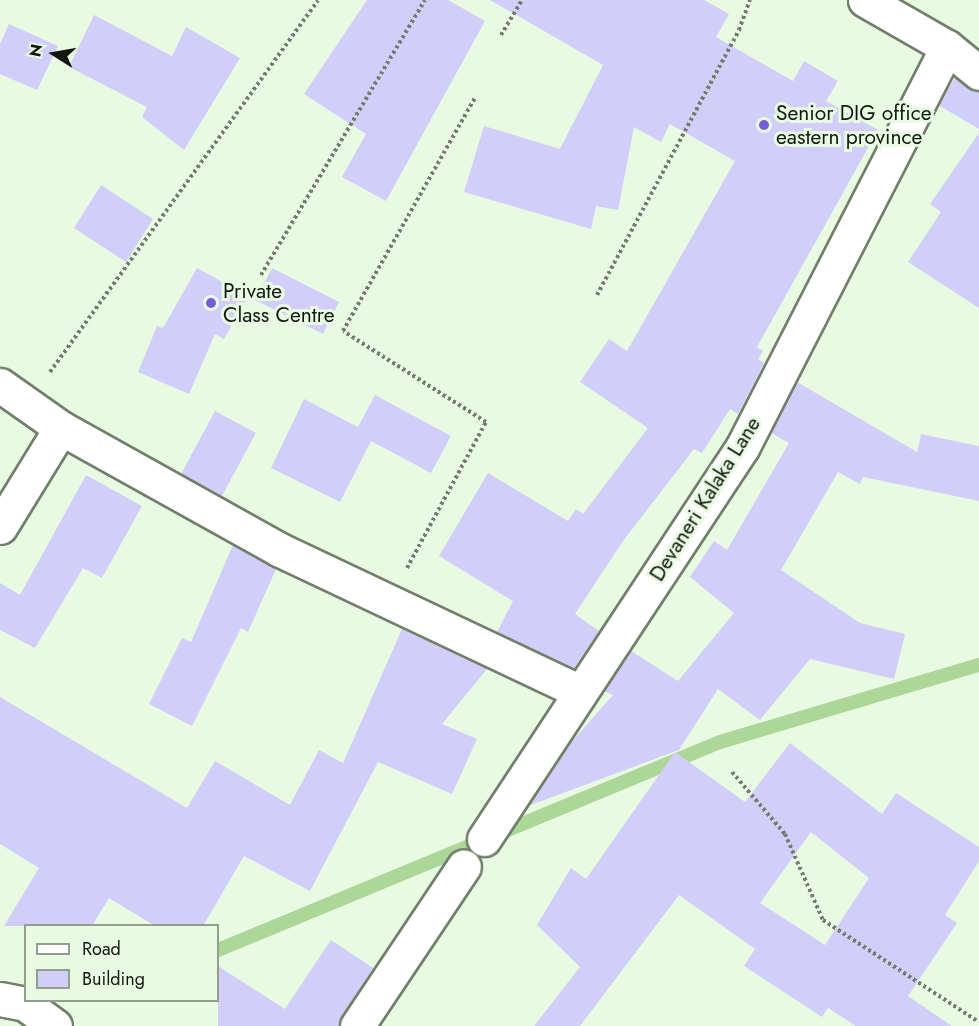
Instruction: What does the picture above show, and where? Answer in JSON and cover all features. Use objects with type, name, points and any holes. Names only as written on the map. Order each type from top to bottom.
[{"type":"street","points":[[865,0],[947,47],[979,73]]},
{"type":"street","name":"Devaneri Kalaka Lane","points":[[484,839],[742,448],[947,47]]},
{"type":"street","points":[[0,386],[61,428],[280,550],[580,692]]},
{"type":"street","points":[[0,527],[61,428]]},
{"type":"street","points":[[357,1026],[464,866]]},
{"type":"street","points":[[0,999],[25,1004],[55,1026]]},
{"type":"path","points":[[27,403],[318,0]]},
{"type":"path","points":[[261,275],[424,0]]},
{"type":"path","points":[[501,34],[522,0]]},
{"type":"path","points":[[597,295],[739,30],[750,0]]},
{"type":"path","points":[[389,600],[486,422],[343,331],[475,98]]},
{"type":"path","points":[[732,772],[785,834],[823,920],[979,1022]]},
{"type":"building","points":[[367,0],[448,0],[485,21],[386,201],[342,177],[366,134],[304,94]]},
{"type":"building","points":[[490,0],[704,0],[729,14],[716,37],[793,81],[804,61],[838,81],[826,101],[878,130],[757,347],[763,351],[758,359],[764,363],[738,414],[730,409],[702,453],[694,449],[623,541],[575,614],[599,631],[574,668],[497,632],[513,601],[439,556],[488,473],[568,521],[576,509],[583,514],[648,428],[580,382],[609,339],[627,351],[735,161],[670,124],[661,142],[634,127],[618,210],[596,206],[591,229],[464,192],[484,126],[560,149],[603,65]]},
{"type":"building","points":[[94,15],[172,56],[186,27],[240,58],[184,150],[142,117],[147,107],[69,67]]},
{"type":"building","points":[[9,24],[58,46],[37,90],[0,74],[0,44]]},
{"type":"building","points":[[955,78],[979,92],[979,129],[938,105]]},
{"type":"building","points":[[979,133],[979,308],[908,262],[941,212],[930,204]]},
{"type":"building","points":[[101,185],[153,219],[126,262],[74,228]]},
{"type":"building","points":[[197,268],[248,296],[224,339],[215,334],[189,394],[138,372],[157,326],[163,328]]},
{"type":"building","points":[[272,268],[339,302],[323,334],[255,300]]},
{"type":"building","points":[[797,382],[917,452],[921,434],[979,446],[979,501],[863,477],[860,484],[838,472],[781,570],[860,623],[905,634],[894,679],[810,659],[760,720],[718,689],[679,750],[528,806],[567,747],[613,695],[604,691],[631,651],[678,681],[734,613],[690,577],[714,541],[727,550],[789,443],[771,433]]},
{"type":"building","points":[[375,395],[451,436],[431,473],[371,441],[340,502],[271,468],[304,399],[358,427]]},
{"type":"building","points":[[215,411],[256,433],[222,496],[181,474]]},
{"type":"building","points":[[86,475],[142,506],[102,578],[83,568],[35,648],[0,630],[0,583],[20,595]]},
{"type":"building","points":[[233,545],[276,569],[248,632],[241,628],[192,726],[149,704],[182,638],[191,642]]},
{"type":"building","points":[[402,629],[487,669],[442,724],[477,739],[452,794],[378,762],[310,891],[244,856],[204,924],[152,924],[109,898],[93,924],[4,926],[39,868],[0,844],[0,697],[187,808],[215,761],[290,805],[319,750],[343,763]]},
{"type":"building","points":[[790,743],[882,814],[896,793],[979,847],[979,861],[945,915],[957,923],[908,996],[952,1026],[856,1026],[828,1008],[822,1017],[744,966],[755,949],[679,895],[580,1026],[534,1026],[580,967],[537,925],[571,868],[586,879],[675,752],[745,802]],"holes":[[[811,832],[869,878],[825,945],[760,903]]]},
{"type":"building","points":[[331,940],[373,968],[338,1026],[218,1026],[219,967],[285,1009]]},
{"type":"waterway","points":[[219,950],[720,742],[979,665]]},
{"type":"place","name":"Senior DIG office eastern province","points":[[764,125]]},
{"type":"place","name":"Private Class Centre","points":[[211,303]]}]
